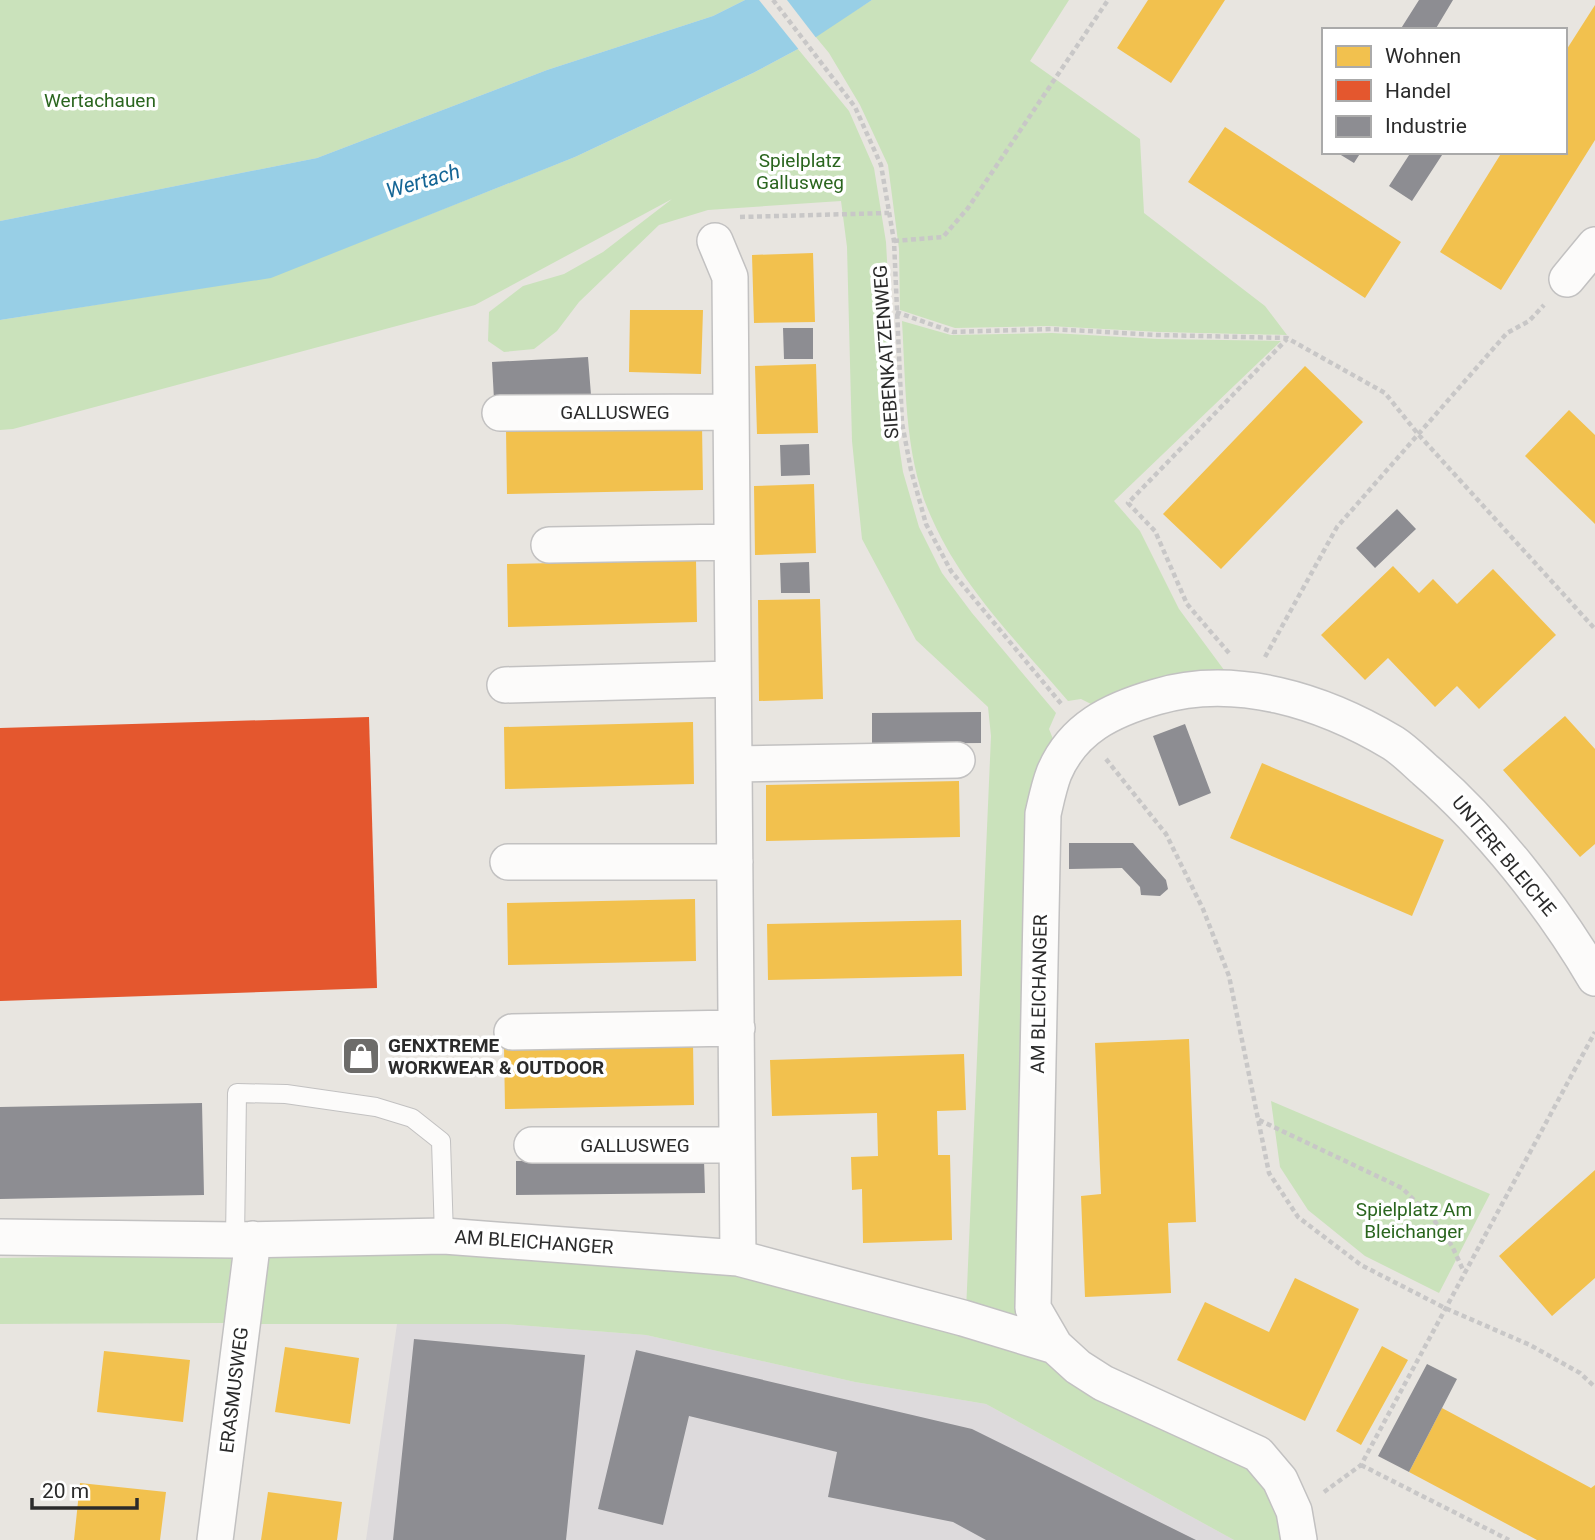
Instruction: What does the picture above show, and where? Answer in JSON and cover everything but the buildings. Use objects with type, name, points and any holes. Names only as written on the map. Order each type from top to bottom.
[{"type":"street","points":[[715,241],[730,277],[738,1258]]},
{"type":"street","points":[[1567,279],[1595,245]]},
{"type":"street","name":"GALLUSWEG","points":[[500,413],[731,412]]},
{"type":"street","points":[[549,545],[732,542]]},
{"type":"street","points":[[505,685],[733,679]]},
{"type":"street","name":"UNTERE BLEICHE","points":[[1083,730],[1131,704],[1184,688],[1248,688],[1318,705],[1394,743],[1457,797],[1577,947],[1595,978]]},
{"type":"street","name":"AM BLEICHANGER","points":[[1083,730],[1067,749],[1054,774],[1043,814],[1033,1308],[1055,1346],[1078,1367],[1103,1383],[1258,1454],[1280,1480],[1297,1526]]},
{"type":"street","points":[[734,764],[957,760]]},
{"type":"street","points":[[508,862],[735,862]]},
{"type":"street","points":[[512,1032],[737,1028]]},
{"type":"street","name":"GALLUSWEG","points":[[532,1145],[737,1145]]},
{"type":"street","name":"AM BLEICHANGER","points":[[0,1237],[244,1240],[444,1236],[738,1258],[963,1318],[1055,1346]]},
{"type":"street","name":"ERASMUSWEG","points":[[215,1540],[244,1240]]},
{"type":"lane","points":[[244,1240],[237,1093],[286,1094],[376,1107],[412,1118],[441,1141],[444,1236]]},
{"type":"path","name":"SIEBENKATZENWEG","points":[[773,0],[855,107],[881,166],[894,241],[902,423],[911,470],[926,524],[951,571],[1166,834],[1203,909],[1229,976],[1269,1173],[1298,1217],[1361,1265],[1445,1308],[1530,1345],[1580,1373],[1595,1387]]},
{"type":"path","points":[[894,241],[943,237],[968,208],[1108,0]]},
{"type":"path","points":[[715,241],[735,217],[889,213]]},
{"type":"path","points":[[1248,688],[1337,527],[1507,333],[1529,321],[1567,279]]},
{"type":"path","points":[[896,312],[953,332],[1051,329],[1287,338],[1385,393],[1418,434],[1595,629]]},
{"type":"path","points":[[1248,688],[1237,663],[1187,604],[1155,531],[1128,503],[1287,338]]},
{"type":"path","points":[[1297,1526],[1338,1484],[1361,1465],[1595,1032]]},
{"type":"path","points":[[1258,1120],[1402,1188],[1434,1220],[1452,1246],[1465,1272]]},
{"type":"path","points":[[1361,1465],[1509,1540]]},
{"type":"shaded area","points":[[397,1324],[505,1324],[646,1335],[855,1382],[986,1404],[1234,1540],[366,1540]]},
{"type":"green space","name":"Wertachauen","points":[[0,0],[745,0],[713,16],[547,70],[317,158],[0,221]]},
{"type":"green space","points":[[872,0],[1069,0],[1030,61],[1140,139],[1144,213],[1265,306],[1287,335],[1049,326],[955,328],[900,310],[899,249],[888,165],[860,105],[829,53],[815,36]]},
{"type":"green space","name":"Spielplatz Gallusweg","points":[[798,49],[849,111],[874,168],[886,242],[896,425],[903,472],[919,527],[942,573],[1056,713],[1049,729],[1055,744],[1031,1329],[966,1311],[991,736],[988,707],[916,640],[862,539],[852,441],[847,247],[841,201],[708,210],[659,225],[579,302],[557,331],[534,349],[504,352],[488,341],[489,312],[523,286],[564,274],[603,252],[672,199],[475,305],[13,429],[0,430],[0,320],[271,277],[575,157]]},
{"type":"green space","points":[[902,321],[951,335],[1052,333],[1158,339],[1281,341],[1114,501],[1140,531],[1179,609],[1230,678],[1099,708],[1081,699],[1068,701],[977,593],[960,570],[933,521],[916,473],[908,423]]},
{"type":"green space","name":"Spielplatz Am Bleichanger","points":[[1271,1101],[1490,1194],[1439,1293],[1365,1256],[1308,1210],[1280,1167]]},
{"type":"green space","points":[[264,1249],[443,1250],[735,1267],[1045,1355],[1252,1463],[1290,1540],[1234,1540],[986,1404],[855,1382],[646,1335],[505,1324],[255,1324]]},
{"type":"green space","points":[[232,1254],[224,1323],[0,1324],[0,1258]]},
{"type":"water","name":"Wertach","points":[[745,0],[872,0],[798,49],[753,73],[575,157],[271,278],[0,320],[0,221],[317,158],[547,70],[713,16]]},
{"type":"pier","points":[[759,0],[787,0],[817,39],[800,51]]},
{"type":"place","name":"GENXTREME WORKWEAR & OUTDOOR","points":[[361,1056]]}]
